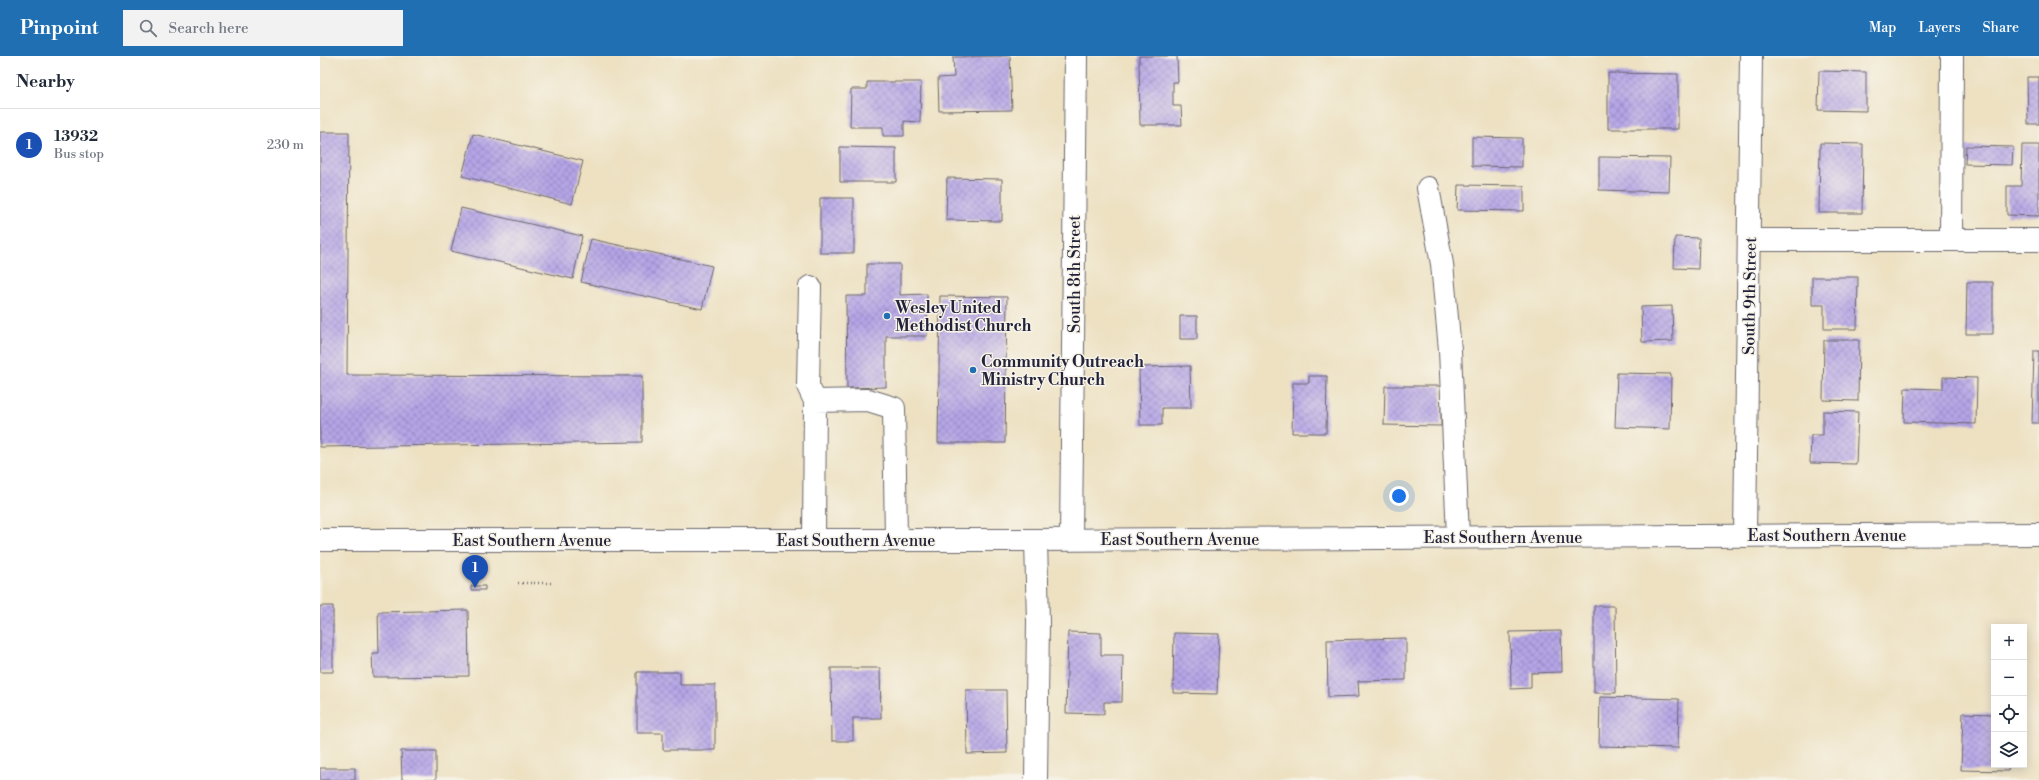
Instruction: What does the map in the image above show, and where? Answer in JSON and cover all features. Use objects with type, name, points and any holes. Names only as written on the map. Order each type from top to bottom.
[{"type":"main road","name":"South 8th Street","points":[[1071,539],[1076,56]]},
{"type":"main road","name":"South 9th Street","points":[[1745,536],[1751,56]]},
{"type":"main road","points":[[1951,240],[1952,56]]},
{"type":"main road","points":[[1428,188],[1442,264],[1450,350],[1458,537]]},
{"type":"main road","points":[[1749,240],[2039,240]]},
{"type":"main road","points":[[810,287],[808,386],[815,401],[814,540]]},
{"type":"main road","points":[[815,401],[868,400],[894,408],[896,540]]},
{"type":"main road","name":"East Southern Avenue","points":[[320,540],[1036,540],[2039,534]]},
{"type":"main road","points":[[1036,540],[1038,622],[1036,780]]},
{"type":"path","points":[[518,583],[553,583]]},
{"type":"building","points":[[1010,56],[1012,110],[939,111],[938,78],[954,77],[953,57]]},
{"type":"building","points":[[1139,56],[1177,56],[1178,82],[1173,82],[1173,106],[1181,106],[1182,125],[1140,125]]},
{"type":"building","points":[[1819,71],[1866,72],[1866,111],[1818,110]]},
{"type":"building","points":[[1608,73],[1678,74],[1678,129],[1608,129]]},
{"type":"building","points":[[2027,77],[2039,77],[2039,124],[2028,124]]},
{"type":"building","points":[[867,82],[921,82],[920,122],[904,121],[904,136],[883,136],[883,127],[850,127],[851,89],[867,89]]},
{"type":"building","points":[[320,132],[349,132],[347,375],[642,376],[642,442],[320,447]]},
{"type":"building","points":[[473,134],[583,161],[572,204],[462,176]]},
{"type":"building","points":[[1472,137],[1522,138],[1522,167],[1472,166]]},
{"type":"building","points":[[1820,143],[1863,144],[1862,213],[1819,213]]},
{"type":"building","points":[[2022,145],[2039,145],[2039,216],[2007,215],[2007,186],[2021,186]]},
{"type":"building","points":[[1966,146],[2013,147],[2012,165],[1965,164]]},
{"type":"building","points":[[840,147],[896,148],[896,182],[840,182]]},
{"type":"building","points":[[1599,157],[1670,158],[1669,192],[1599,190]]},
{"type":"building","points":[[947,178],[1002,179],[1002,221],[946,220]]},
{"type":"building","points":[[1458,185],[1524,186],[1524,211],[1457,210]]},
{"type":"building","points":[[820,198],[854,198],[854,253],[820,253]]},
{"type":"building","points":[[461,208],[582,236],[573,279],[451,251]]},
{"type":"building","points":[[1675,237],[1699,238],[1698,269],[1674,268]]},
{"type":"building","points":[[591,239],[712,266],[702,309],[581,282]]},
{"type":"building","name":"Wesley United Methodist Church","points":[[867,264],[900,264],[900,295],[927,294],[927,336],[886,336],[886,387],[847,388],[846,296],[867,296]]},
{"type":"building","points":[[1812,277],[1858,277],[1857,329],[1824,329],[1824,305],[1812,305]]},
{"type":"building","points":[[1967,282],[1993,282],[1993,334],[1966,334]]},
{"type":"building","name":"Community Outreach Ministry Church","points":[[940,296],[1007,297],[1005,443],[938,443]]},
{"type":"building","points":[[1672,306],[1673,341],[1642,342],[1641,307]]},
{"type":"building","points":[[1180,316],[1197,316],[1197,339],[1180,339]]},
{"type":"building","points":[[1824,340],[1859,340],[1858,401],[1823,400]]},
{"type":"building","points":[[2034,351],[2039,351],[2039,423],[2032,423]]},
{"type":"building","points":[[1190,366],[1191,408],[1162,408],[1162,425],[1140,425],[1139,367]]},
{"type":"building","points":[[1617,373],[1671,374],[1670,429],[1615,427]]},
{"type":"building","points":[[1309,376],[1327,376],[1326,433],[1292,433],[1293,383],[1309,383]]},
{"type":"building","points":[[1943,377],[1977,378],[1976,424],[1904,422],[1905,388],[1943,389]]},
{"type":"building","points":[[1385,386],[1441,386],[1441,426],[1384,425]]},
{"type":"building","points":[[1823,411],[1858,412],[1856,464],[1810,463],[1811,435],[1823,435]]},
{"type":"building","points":[[471,586],[485,586],[485,590],[471,590]]},
{"type":"building","points":[[320,606],[333,606],[333,672],[320,672]]},
{"type":"building","points":[[1594,606],[1615,606],[1616,693],[1594,693]]},
{"type":"building","points":[[468,610],[469,676],[373,677],[372,653],[379,653],[378,612]]},
{"type":"building","points":[[1561,631],[1562,672],[1531,673],[1531,688],[1511,689],[1510,632]]},
{"type":"building","points":[[1068,632],[1101,633],[1101,655],[1123,655],[1122,702],[1104,702],[1104,714],[1066,713]]},
{"type":"building","points":[[1174,633],[1219,634],[1217,694],[1173,693]]},
{"type":"building","points":[[1406,638],[1406,680],[1358,681],[1359,696],[1328,697],[1327,640]]},
{"type":"building","points":[[831,668],[880,668],[881,718],[853,718],[853,741],[832,741]]},
{"type":"building","points":[[637,672],[680,672],[680,685],[715,685],[715,750],[663,750],[663,733],[637,733]]},
{"type":"building","points":[[966,690],[1006,690],[1007,753],[967,754]]},
{"type":"building","points":[[1600,697],[1679,699],[1678,748],[1599,746]]},
{"type":"building","points":[[1963,713],[1991,714],[1991,768],[2008,768],[2008,771],[1961,770]]},
{"type":"building","points":[[401,751],[436,751],[436,780],[402,780]]},
{"type":"building","points":[[320,768],[355,768],[355,780],[320,780]]},
{"type":"place","name":"Wesley United Methodist Church","points":[[887,316]]},
{"type":"place","name":"Community Outreach Ministry Church","points":[[973,370]]},
{"type":"place","name":"13932","points":[[475,588]]}]
